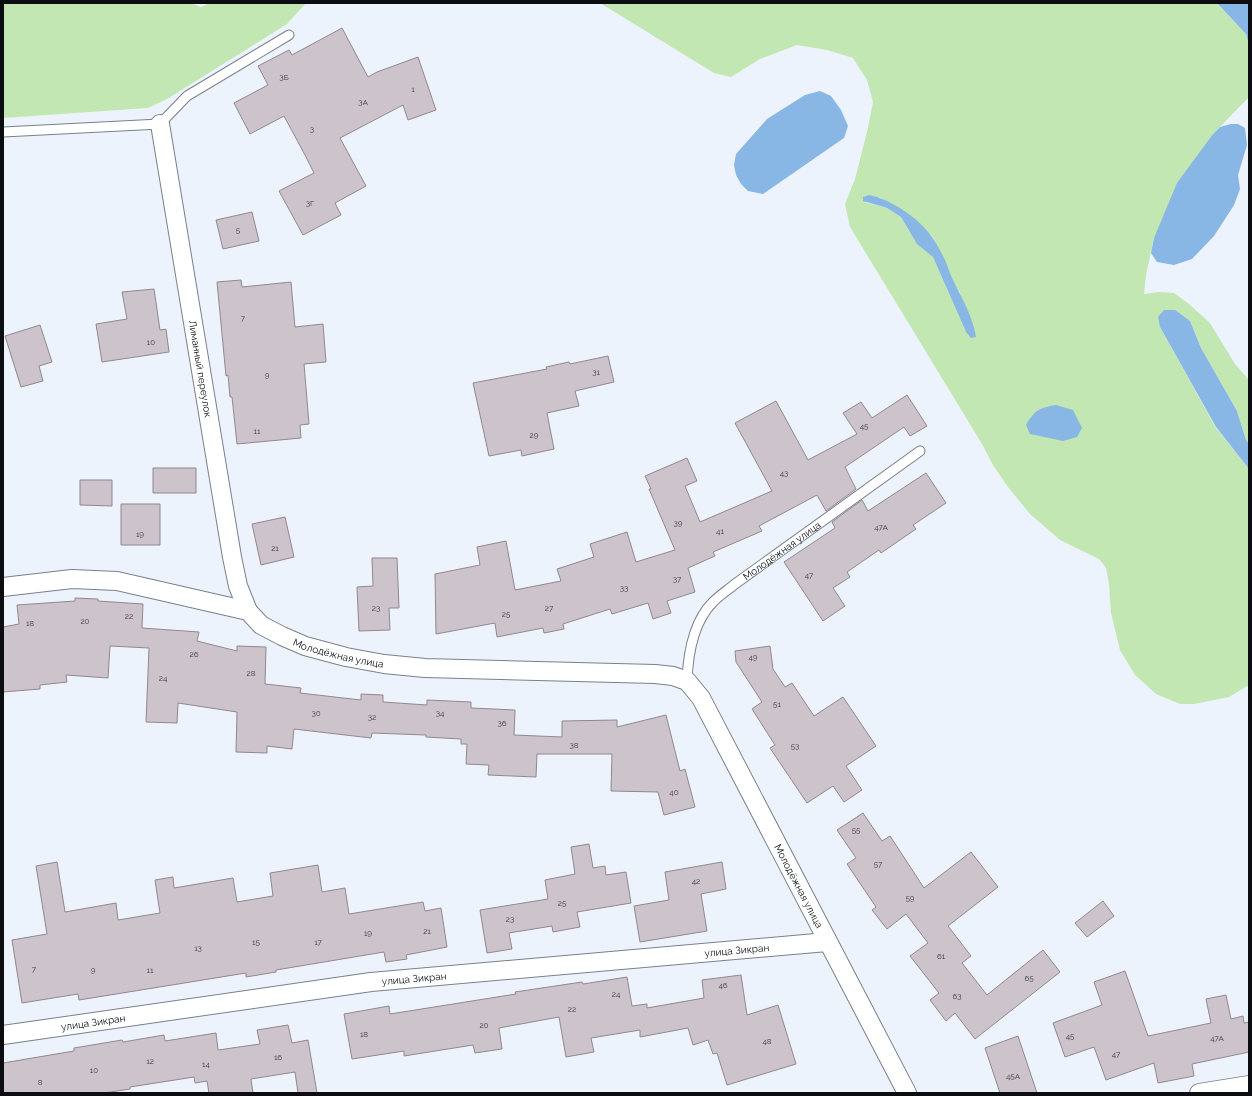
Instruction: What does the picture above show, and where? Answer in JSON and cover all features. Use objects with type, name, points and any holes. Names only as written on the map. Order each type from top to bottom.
[{"type":"street","name":"Лиманный переулок","points":[[160,124],[232,557],[238,586],[248,611]]},
{"type":"street","points":[[3,587],[72,579],[117,581],[248,611]]},
{"type":"street","name":"Молодёжная улица","points":[[248,611],[261,625],[304,646],[346,657],[384,664],[425,668],[655,674],[673,676],[687,681],[701,698],[907,1093]]},
{"type":"street","name":"улица Зикран","points":[[3,1035],[371,982],[827,942]]},
{"type":"street","points":[[1199,1093],[1249,1085]]},
{"type":"lane","points":[[3,132],[160,124],[187,96],[289,35]]},
{"type":"lane","name":"Молодёжная улица","points":[[687,681],[687,669],[696,628],[704,613],[713,602],[735,584],[920,452]]},
{"type":"green space","points":[[3,3],[191,3],[201,7],[210,3],[306,3],[287,24],[167,99],[148,108],[3,118]]},
{"type":"green space","points":[[600,3],[1217,3],[1246,34],[1249,45],[1249,97],[1213,134],[1154,238],[1146,275],[1144,294],[1159,292],[1174,293],[1189,304],[1210,323],[1235,364],[1249,380],[1249,444],[1246,440],[1237,411],[1201,348],[1190,321],[1160,327],[1216,428],[1249,469],[1249,685],[1229,697],[1194,704],[1180,704],[1156,694],[1135,675],[1120,650],[1111,613],[1109,584],[1106,568],[1099,559],[1060,540],[1030,514],[1008,487],[993,465],[982,444],[850,227],[845,204],[855,179],[873,102],[867,80],[853,58],[827,50],[797,45],[760,59],[731,77],[714,73]],"holes":[[[880,197],[932,236],[945,261],[952,280],[960,292],[966,332],[933,257],[909,231],[901,217],[887,208],[864,202]]]},
{"type":"water","points":[[1217,3],[1249,3],[1249,45],[1246,34]]},
{"type":"water","points":[[820,91],[831,96],[841,110],[848,126],[844,138],[763,194],[748,191],[741,184],[736,175],[734,165],[736,154],[767,119],[805,95]]},
{"type":"water","points":[[1238,124],[1245,128],[1247,145],[1238,175],[1240,189],[1234,205],[1214,236],[1192,259],[1174,265],[1157,262],[1151,253],[1154,238],[1177,183],[1213,134],[1220,127]]},
{"type":"water","points":[[869,195],[881,198],[900,208],[927,230],[945,260],[967,308],[976,337],[971,338],[966,332],[933,257],[917,244],[901,217],[887,208],[863,201],[863,197]]},
{"type":"water","points":[[1164,310],[1175,310],[1190,321],[1201,348],[1237,411],[1246,440],[1249,444],[1249,469],[1216,427],[1160,327],[1158,317]]},
{"type":"water","points":[[1056,405],[1073,410],[1082,428],[1077,437],[1063,441],[1030,434],[1026,425],[1032,416],[1038,410]]},
{"type":"building","points":[[342,28],[368,77],[377,72],[418,57],[436,110],[408,120],[403,105],[340,138],[366,186],[335,203],[341,215],[303,235],[279,191],[314,173],[305,155],[284,116],[250,134],[234,103],[268,85],[258,66],[289,50],[292,55]]},
{"type":"building","points":[[252,212],[259,241],[223,249],[216,220]]},
{"type":"building","points":[[241,280],[242,287],[291,282],[295,327],[323,324],[326,362],[304,364],[309,424],[300,425],[301,438],[237,444],[232,397],[230,397],[228,375],[226,376],[217,282]]},
{"type":"building","points":[[154,289],[160,330],[166,329],[169,352],[102,362],[96,324],[127,319],[122,292]]},
{"type":"building","points":[[40,325],[52,362],[39,366],[43,381],[21,387],[5,336]]},
{"type":"building","points":[[608,356],[614,382],[575,391],[579,406],[547,413],[554,449],[522,456],[521,450],[489,456],[473,383],[547,369],[546,367],[569,362],[570,364]]},
{"type":"building","points":[[907,395],[927,426],[910,436],[904,427],[845,467],[856,489],[826,511],[817,495],[759,526],[762,531],[713,552],[715,556],[688,568],[695,592],[667,601],[671,613],[653,619],[648,603],[612,614],[610,609],[563,624],[564,629],[544,633],[543,628],[497,637],[495,623],[436,634],[435,574],[480,565],[477,547],[506,541],[515,590],[561,581],[557,569],[594,557],[590,544],[627,532],[636,562],[675,550],[645,476],[687,458],[697,481],[685,486],[700,522],[772,491],[735,423],[776,401],[808,460],[857,434],[843,413],[861,402],[872,418]]},
{"type":"building","points":[[153,468],[196,468],[196,493],[153,493]]},
{"type":"building","points":[[926,473],[946,503],[913,525],[916,529],[881,553],[879,550],[847,572],[850,577],[833,588],[845,606],[823,621],[784,562],[835,528],[832,522],[862,500],[868,511]]},
{"type":"building","points":[[80,480],[112,480],[112,506],[80,505]]},
{"type":"building","points":[[121,504],[160,504],[160,545],[121,545]]},
{"type":"building","points":[[285,517],[294,557],[261,565],[252,524]]},
{"type":"building","points":[[372,558],[397,558],[399,608],[389,608],[390,630],[359,631],[357,587],[373,586]]},
{"type":"building","points":[[75,598],[143,604],[142,628],[199,632],[197,641],[237,651],[237,646],[266,647],[265,684],[301,688],[300,693],[361,700],[361,694],[383,695],[383,702],[427,705],[427,700],[471,702],[471,708],[515,710],[514,735],[562,737],[562,721],[617,720],[617,727],[666,715],[680,771],[685,769],[695,807],[664,815],[658,792],[611,791],[612,754],[537,754],[536,777],[488,775],[489,765],[466,764],[467,744],[461,744],[461,739],[426,737],[426,735],[372,733],[371,738],[294,729],[292,749],[267,746],[267,753],[236,752],[237,712],[178,703],[177,723],[146,722],[149,648],[110,646],[108,678],[66,675],[67,682],[40,685],[40,689],[3,692],[3,627],[19,624],[17,605],[75,601]]},
{"type":"building","points":[[770,646],[773,669],[785,687],[792,683],[814,716],[843,697],[876,746],[846,766],[862,790],[844,802],[833,786],[807,803],[770,748],[775,745],[752,709],[762,702],[736,662],[735,651]]},
{"type":"building","points":[[863,813],[882,841],[890,836],[924,888],[971,852],[998,887],[948,926],[971,956],[962,963],[987,995],[1043,950],[1060,972],[975,1039],[955,1013],[946,1021],[930,1000],[939,993],[910,956],[928,943],[906,914],[887,929],[872,910],[876,907],[847,864],[856,858],[837,830]]},
{"type":"building","points":[[589,844],[593,868],[605,866],[606,875],[626,872],[631,903],[577,912],[580,927],[553,932],[552,926],[509,933],[512,949],[487,953],[480,910],[548,899],[545,880],[575,874],[571,847]]},
{"type":"building","points":[[57,862],[65,912],[116,903],[118,920],[160,913],[155,880],[173,877],[174,888],[233,878],[237,902],[273,896],[270,873],[318,865],[322,892],[345,888],[349,914],[423,902],[425,911],[441,908],[447,947],[406,955],[407,959],[386,962],[384,952],[276,970],[276,972],[246,977],[246,973],[79,1000],[78,994],[22,1003],[12,940],[47,934],[36,866]]},
{"type":"building","points":[[722,862],[726,889],[701,894],[707,931],[640,942],[634,906],[669,900],[665,872]]},
{"type":"building","points":[[1103,901],[1114,916],[1087,937],[1075,923]]},
{"type":"building","points":[[1125,971],[1148,1036],[1211,1023],[1206,999],[1226,995],[1231,1019],[1243,1016],[1244,1023],[1249,1022],[1249,1052],[1192,1064],[1194,1076],[1158,1083],[1154,1063],[1106,1080],[1094,1047],[1065,1057],[1053,1023],[1102,1005],[1094,982]]},
{"type":"building","points":[[741,975],[747,1015],[778,1005],[796,1064],[727,1085],[717,1053],[713,1054],[708,1040],[693,1045],[688,1028],[640,1037],[640,1030],[591,1038],[594,1052],[566,1057],[559,1017],[499,1028],[502,1049],[475,1053],[473,1045],[404,1056],[404,1051],[352,1059],[344,1014],[389,1006],[390,1014],[516,994],[515,992],[627,977],[632,1006],[647,1004],[647,1008],[704,998],[702,980]]},
{"type":"building","points":[[288,1025],[292,1043],[308,1040],[317,1093],[298,1093],[295,1072],[251,1079],[253,1093],[209,1093],[207,1081],[195,1083],[194,1077],[130,1087],[130,1089],[104,1093],[3,1093],[3,1063],[74,1051],[74,1048],[164,1035],[165,1041],[216,1033],[218,1050],[260,1044],[257,1030]]},
{"type":"building","points":[[1018,1036],[1037,1093],[1000,1093],[985,1048]]}]
